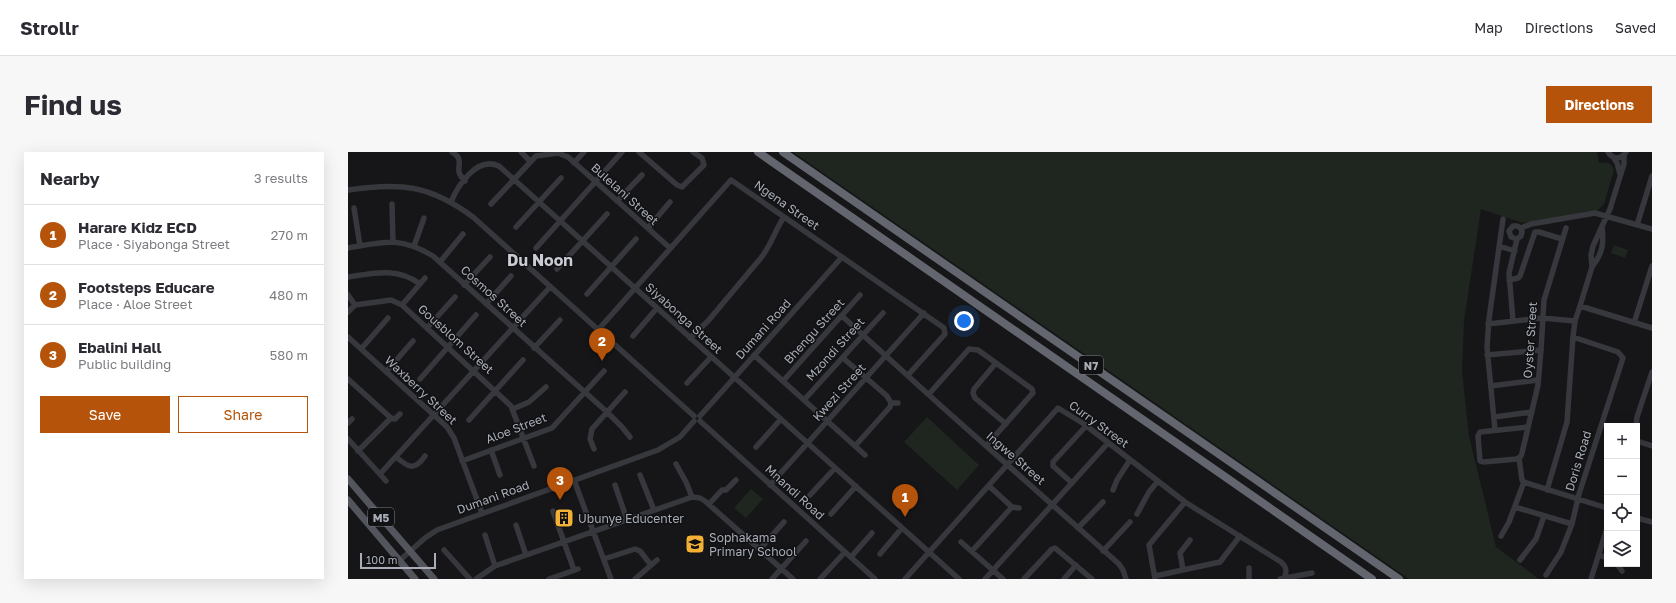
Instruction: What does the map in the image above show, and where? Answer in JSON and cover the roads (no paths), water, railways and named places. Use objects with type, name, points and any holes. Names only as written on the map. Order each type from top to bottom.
[{"type":"highway","name":"N7","points":[[758,152],[1372,579]]},
{"type":"highway","name":"N7","points":[[783,152],[1399,579]]},
{"type":"main road","name":"M5","points":[[348,479],[434,579]]},
{"type":"main road","name":"M5","points":[[348,500],[415,579]]},
{"type":"street","points":[[521,152],[530,161]]},
{"type":"street","points":[[574,163],[584,152]]},
{"type":"street","points":[[536,248],[622,152]]},
{"type":"street","points":[[639,152],[677,185],[682,187],[704,165],[704,160],[693,152]]},
{"type":"street","points":[[1608,152],[1614,158],[1620,174]]},
{"type":"street","points":[[456,153],[460,164],[459,172],[465,181]]},
{"type":"street","name":"Bulelani Street","points":[[491,204],[535,154],[560,153],[574,163],[670,248]]},
{"type":"street","points":[[1614,158],[1619,158],[1626,153]]},
{"type":"street","points":[[1547,490],[1567,422],[1575,321],[1592,266],[1591,252],[1610,209],[1626,153]]},
{"type":"street","name":"Siyabonga Street","points":[[451,202],[455,193],[478,166],[487,164],[499,166],[958,579]]},
{"type":"street","points":[[617,201],[642,175]]},
{"type":"street","points":[[1637,225],[1652,177]]},
{"type":"street","points":[[516,227],[561,178]]},
{"type":"street","name":"Ngena Street","points":[[598,330],[731,180],[924,313],[945,330],[945,334],[908,375]]},
{"type":"street","name":"Mnandi Road","points":[[348,190],[398,186],[427,192],[451,202],[473,217],[875,579]]},
{"type":"street","points":[[648,228],[670,202]]},
{"type":"street","points":[[392,204],[393,242]]},
{"type":"street","points":[[354,208],[360,246]]},
{"type":"street","points":[[1517,239],[1511,237],[1509,231],[1515,226],[1521,228],[1531,224],[1590,213],[1652,229]]},
{"type":"street","points":[[557,268],[607,214]]},
{"type":"street","points":[[690,338],[708,321],[768,249],[775,230],[784,217]]},
{"type":"street","points":[[414,246],[424,218]]},
{"type":"street","points":[[1495,430],[1487,354],[1488,324],[1503,219]]},
{"type":"street","points":[[1592,266],[1599,257],[1603,248],[1602,226]]},
{"type":"street","points":[[1514,321],[1509,270],[1517,239],[1522,234],[1521,228]]},
{"type":"street","name":"Oyster Street","points":[[1524,482],[1522,480],[1520,457],[1532,412],[1538,380],[1544,296],[1566,228]]},
{"type":"street","points":[[1509,280],[1520,276],[1535,232],[1562,239]]},
{"type":"street","points":[[440,262],[463,234]]},
{"type":"street","points":[[587,294],[636,240]]},
{"type":"street","name":"Cosmos Street","points":[[348,248],[393,242],[414,246],[440,262],[607,412],[630,437]]},
{"type":"street","points":[[1499,246],[1515,251]]},
{"type":"street","points":[[464,285],[490,257]]},
{"type":"street","name":"Dumani Road","points":[[399,561],[425,538],[437,530],[658,450],[680,437],[842,257]]},
{"type":"street","points":[[1634,323],[1652,266]]},
{"type":"street","points":[[348,277],[388,272],[409,277],[420,284]]},
{"type":"street","points":[[486,304],[511,276]]},
{"type":"street","points":[[402,305],[425,278]]},
{"type":"street","points":[[380,474],[550,287]]},
{"type":"street","points":[[348,295],[355,304],[348,312]]},
{"type":"street","name":"Bhengu Street","points":[[783,381],[860,295]]},
{"type":"street","points":[[427,328],[455,297]]},
{"type":"street","name":"Gousblom Street","points":[[355,304],[391,300],[402,305],[496,390],[514,409],[534,466]]},
{"type":"street","points":[[1580,306],[1652,328]]},
{"type":"street","points":[[633,336],[657,308]]},
{"type":"street","name":"Mzondi Street","points":[[804,400],[883,313]]},
{"type":"street","name":"Kwezi Street","points":[[770,485],[924,313]]},
{"type":"street","points":[[420,379],[476,315]]},
{"type":"street","name":"Ingwe Street","points":[[842,316],[1119,564],[1126,579]]},
{"type":"street","points":[[361,349],[388,318]]},
{"type":"street","points":[[1488,324],[1542,318],[1575,321]]},
{"type":"street","points":[[534,348],[560,320]]},
{"type":"street","name":"Waxberry Street","points":[[348,337],[451,432],[482,513]]},
{"type":"street","name":"Doris Road","points":[[1546,575],[1558,558],[1572,524],[1578,498],[1623,358],[1618,352],[1573,337]]},
{"type":"street","points":[[386,372],[413,341]]},
{"type":"street","points":[[929,394],[969,349],[976,349],[1033,391],[986,446]]},
{"type":"street","points":[[1487,354],[1541,350]]},
{"type":"street","points":[[754,355],[865,455]]},
{"type":"street","points":[[687,383],[711,357]]},
{"type":"street","points":[[843,358],[887,396],[891,403]]},
{"type":"street","points":[[469,420],[523,360]]},
{"type":"street","points":[[996,363],[974,389],[973,393],[975,398],[1006,424]]},
{"type":"street","name":"Aloe Street","points":[[462,460],[524,439],[555,426],[604,371]]},
{"type":"street","points":[[1637,423],[1639,410],[1652,372]]},
{"type":"street","points":[[348,379],[391,418],[396,419],[400,414]]},
{"type":"street","points":[[1491,386],[1538,380]]},
{"type":"street","points":[[514,409],[529,402],[546,387]]},
{"type":"street","points":[[594,449],[590,439],[590,433],[626,392]]},
{"type":"street","points":[[891,403],[898,403]]},
{"type":"street","points":[[855,446],[890,407],[891,403]]},
{"type":"street","name":"Curry Street","points":[[905,579],[1058,408],[1086,426],[1185,502],[1284,564],[1286,571],[1282,579]]},
{"type":"street","points":[[1494,417],[1532,412]]},
{"type":"street","points":[[358,451],[391,418]]},
{"type":"street","points":[[756,447],[780,419]]},
{"type":"street","points":[[869,419],[874,424]]},
{"type":"street","points":[[1072,483],[1053,466],[1053,462],[1086,426]]},
{"type":"street","points":[[1520,457],[1483,462],[1480,461],[1479,434],[1495,430],[1528,427]]},
{"type":"street","points":[[348,439],[386,481]]},
{"type":"street","points":[[1640,442],[1652,446]]},
{"type":"street","points":[[986,579],[1108,443]]},
{"type":"street","points":[[490,450],[500,475]]},
{"type":"street","points":[[396,457],[407,466],[411,467],[418,464],[425,456]]},
{"type":"street","points":[[1113,490],[1117,480],[1130,460]]},
{"type":"street","points":[[676,464],[692,497]]},
{"type":"street","points":[[810,495],[835,468]]},
{"type":"street","points":[[640,475],[654,510]]},
{"type":"street","points":[[574,480],[611,579]]},
{"type":"street","points":[[709,504],[722,490],[726,490],[736,480]]},
{"type":"street","points":[[1137,514],[1149,492],[1158,481]]},
{"type":"street","points":[[1501,536],[1509,522],[1524,482],[1604,507]]},
{"type":"street","points":[[615,485],[627,520]]},
{"type":"street","points":[[831,514],[856,486]]},
{"type":"street","points":[[989,486],[1012,507],[1019,508]]},
{"type":"street","points":[[476,579],[495,566],[692,497],[700,498],[709,504],[793,579]]},
{"type":"street","points":[[1078,528],[1103,502]]},
{"type":"street","points":[[1185,502],[1149,545],[1155,578],[1182,570],[1220,562],[1240,536]]},
{"type":"street","points":[[972,551],[1012,507]]},
{"type":"street","points":[[1515,507],[1572,524]]},
{"type":"street","points":[[549,579],[576,569],[553,511]]},
{"type":"street","points":[[1520,560],[1536,539],[1544,516]]},
{"type":"street","points":[[1640,519],[1652,522]]},
{"type":"street","points":[[760,549],[784,522]]},
{"type":"street","points":[[1103,551],[1130,522]]},
{"type":"street","points":[[516,525],[526,555]]},
{"type":"street","points":[[880,554],[902,528]]},
{"type":"street","points":[[1591,579],[1606,531]]},
{"type":"street","points":[[851,557],[872,533]]},
{"type":"street","points":[[485,535],[495,566]]},
{"type":"street","points":[[1182,570],[1180,553],[1190,540]]},
{"type":"street","points":[[772,579],[806,541]]},
{"type":"street","points":[[961,542],[1003,579]]},
{"type":"street","points":[[1024,579],[1054,548],[1059,550],[1092,579]]},
{"type":"street","points":[[604,559],[635,549],[640,551],[651,565]]},
{"type":"street","points":[[444,550],[470,579]]},
{"type":"street","points":[[820,579],[845,552]]},
{"type":"street","points":[[1599,555],[1604,557]]},
{"type":"street","points":[[635,579],[657,560]]},
{"type":"street","points":[[1064,579],[1076,565]]},
{"type":"street","points":[[1619,567],[1622,571]]},
{"type":"street","points":[[1249,568],[1249,579]]},
{"type":"street","points":[[947,579],[952,573]]},
{"type":"street","points":[[1282,579],[1312,573]]},
{"type":"place","name":"Footsteps Educare","points":[[602,361]]},
{"type":"place","name":"Ebalini Hall","points":[[560,500]]},
{"type":"place","name":"Harare Kidz ECD","points":[[905,517]]},
{"type":"place","name":"Ubunye Educenter","points":[[564,518]]},
{"type":"place","name":"Sophakama Primary School","points":[[695,544]]},
{"type":"district","name":"Du Noon","points":[[540,260]]}]
